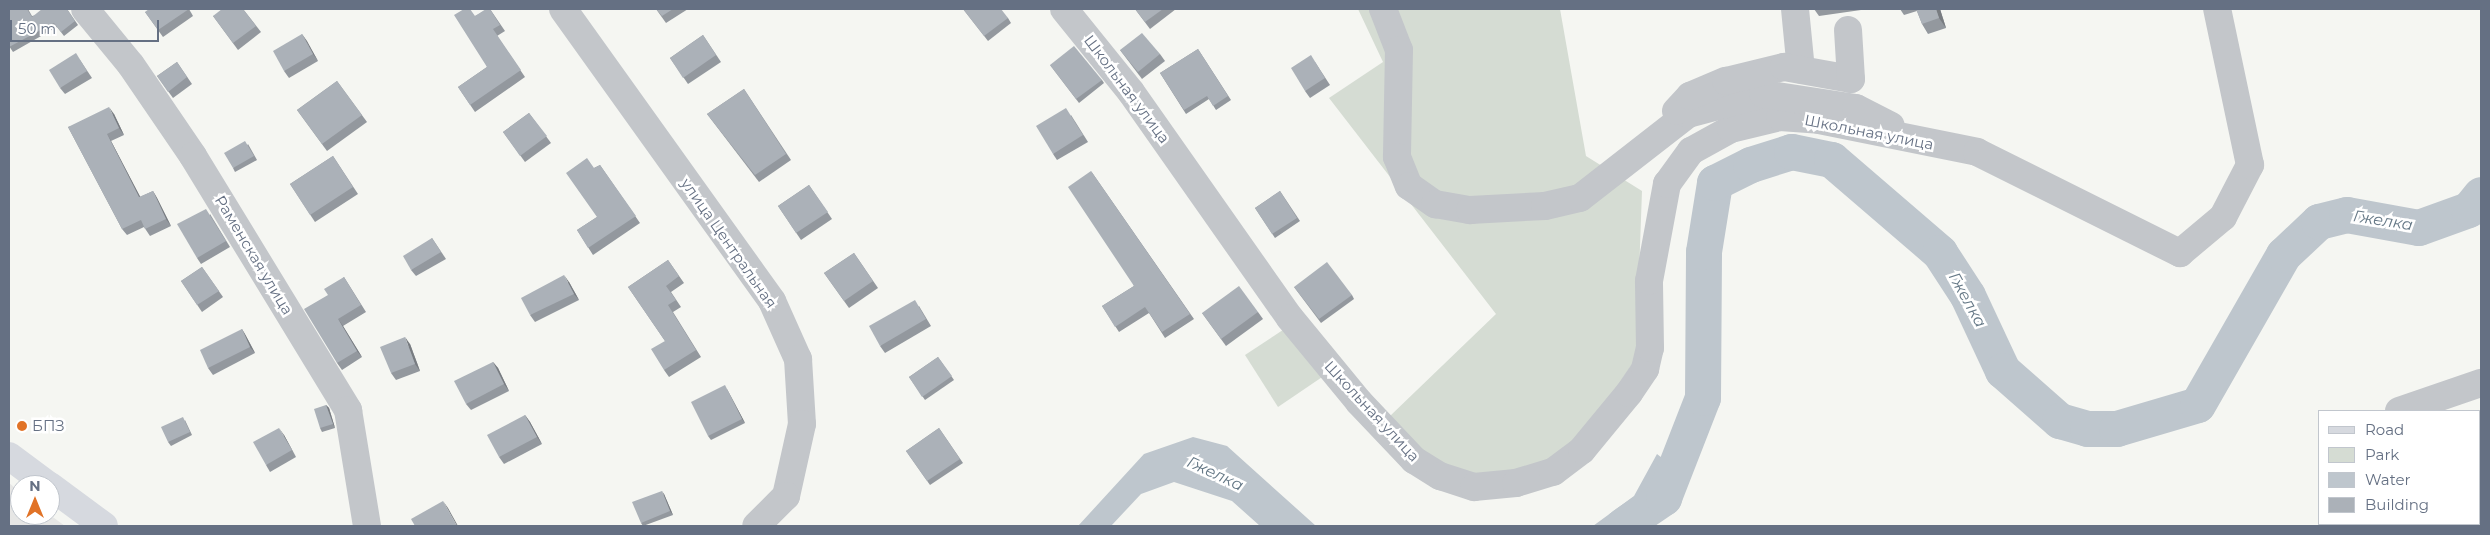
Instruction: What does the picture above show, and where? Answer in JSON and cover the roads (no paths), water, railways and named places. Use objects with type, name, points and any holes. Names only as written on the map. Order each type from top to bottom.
[{"type":"main road","points":[[12,465],[30,475]]},
{"type":"main road","points":[[60,494],[104,526]]},
{"type":"street","name":"Раменская улица","points":[[85,9],[131,64],[193,156],[348,410],[367,526]]},
{"type":"street","name":"улица Центральная","points":[[563,9],[772,301],[798,359],[802,424],[786,496],[756,526]]},
{"type":"street","name":"Школьная улица","points":[[1064,9],[1131,92],[1290,318],[1359,402],[1414,460],[1440,476],[1474,487],[1516,483],[1553,472],[1582,450],[1645,369],[1650,348],[1649,282],[1658,222],[1667,184],[1691,151],[1731,129],[1780,117],[1820,120],[1977,152],[2180,253],[2223,217],[2250,165],[2217,9]]},
{"type":"street","points":[[1383,9],[1399,50],[1397,157],[1409,186],[1436,204],[1470,210],[1546,206],[1580,198],[1688,114],[1764,94],[1856,108],[1921,142]]},
{"type":"street","points":[[1795,9],[1801,70]]},
{"type":"street","points":[[1626,162],[1690,96],[1726,81],[1784,67],[1851,80],[1848,30]]},
{"type":"street","points":[[2402,410],[2481,384]]},
{"type":"water","points":[[1193,437],[1227,446],[1316,526],[1260,526],[1232,501],[1174,482],[1141,494],[1111,526],[1078,526],[1144,454]]},
{"type":"water","points":[[1657,454],[1689,479],[1652,526],[1593,526],[1634,496]]},
{"type":"waterway","name":"Гжелка","points":[[1623,526],[1664,498],[1703,398],[1704,252],[1715,183],[1751,165],[1792,152],[1832,160],[1940,253],[1968,296],[2003,371],[2060,421],[2088,429],[2117,429],[2198,405],[2284,255],[2319,222],[2347,215],[2419,228],[2469,210],[2481,195]]},
{"type":"place","name":"БПЗ","points":[[22,426]]}]
